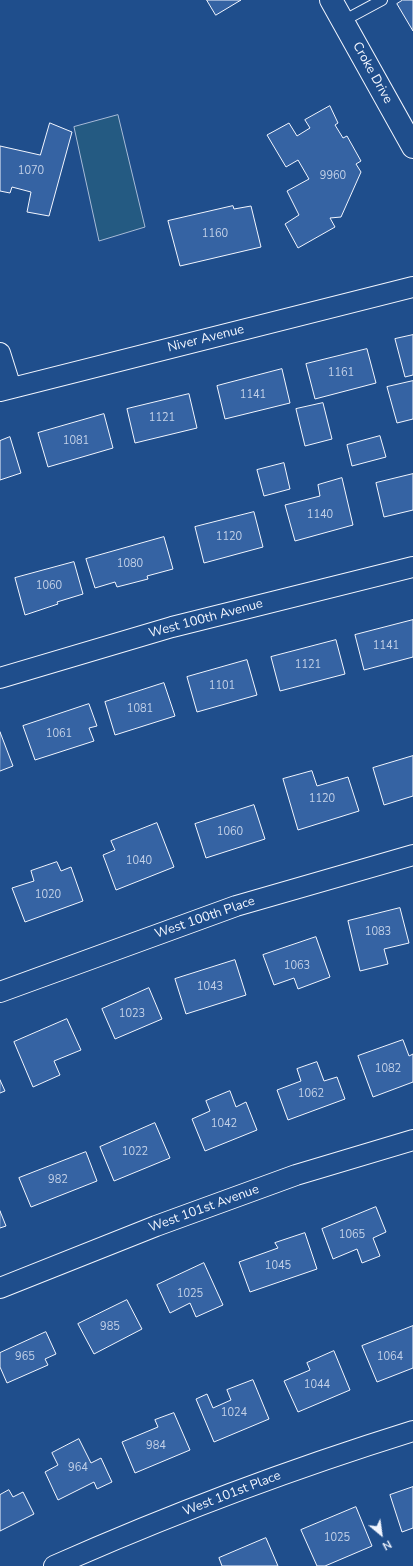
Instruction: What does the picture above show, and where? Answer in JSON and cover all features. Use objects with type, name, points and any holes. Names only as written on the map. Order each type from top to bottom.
[{"type":"street","name":"Croke Drive","points":[[331,0],[413,146]]},
{"type":"street","name":"Niver Avenue","points":[[5,389],[413,287]]},
{"type":"street","points":[[0,353],[5,389]]},
{"type":"street","name":"West 100th Avenue","points":[[0,678],[172,627],[413,567]]},
{"type":"street","name":"West 100th Place","points":[[0,992],[236,906],[413,855]]},
{"type":"street","name":"West 101st Avenue","points":[[0,1288],[156,1226],[296,1175],[413,1140]]},
{"type":"street","name":"West 101st Place","points":[[54,1566],[108,1542],[228,1494],[340,1454],[413,1431]]},
{"type":"lane","points":[[343,21],[382,0]]},
{"type":"shaded area","points":[[118,115],[145,227],[99,241],[74,127]]},
{"type":"building","points":[[207,0],[241,0],[216,15]]},
{"type":"building","points":[[403,0],[413,0],[413,31],[397,4]]},
{"type":"building","points":[[330,106],[338,123],[335,125],[343,138],[347,136],[361,161],[356,164],[361,172],[341,217],[330,218],[335,227],[298,248],[285,224],[299,215],[287,191],[309,179],[298,160],[286,167],[267,135],[289,123],[297,136],[310,128],[305,120]]},
{"type":"building","points":[[50,123],[72,132],[49,216],[27,212],[31,192],[12,187],[10,193],[0,191],[0,146],[40,155]]},
{"type":"building","points":[[233,206],[234,209],[251,206],[261,247],[180,266],[168,221]]},
{"type":"building","points":[[413,335],[413,375],[405,377],[395,339]]},
{"type":"building","points":[[367,349],[376,383],[315,399],[306,364]]},
{"type":"building","points":[[282,369],[290,403],[225,419],[217,386]]},
{"type":"building","points":[[413,381],[413,419],[397,423],[387,387]]},
{"type":"building","points":[[189,394],[197,428],[135,443],[127,409]]},
{"type":"building","points":[[323,403],[332,439],[305,446],[296,409]]},
{"type":"building","points":[[104,414],[113,448],[48,467],[38,433]]},
{"type":"building","points":[[380,436],[386,457],[352,466],[347,445]]},
{"type":"building","points":[[10,437],[21,473],[0,480],[0,441]]},
{"type":"building","points":[[284,463],[290,489],[264,496],[257,470]]},
{"type":"building","points":[[413,474],[413,510],[384,517],[376,483]]},
{"type":"building","points":[[342,478],[353,525],[295,541],[285,505],[320,496],[318,485]]},
{"type":"building","points":[[254,512],[263,547],[204,563],[195,527]]},
{"type":"building","points":[[164,537],[173,569],[147,576],[148,579],[117,587],[115,582],[95,588],[86,559]]},
{"type":"building","points":[[74,562],[83,594],[57,602],[58,604],[25,615],[15,578]]},
{"type":"building","points":[[413,620],[413,657],[364,670],[355,635]]},
{"type":"building","points":[[336,640],[345,674],[280,691],[271,657]]},
{"type":"building","points":[[247,660],[257,695],[197,712],[187,677]]},
{"type":"building","points":[[164,683],[175,716],[115,735],[105,702]]},
{"type":"building","points":[[89,704],[97,726],[89,728],[94,741],[35,760],[23,726]]},
{"type":"building","points":[[0,732],[13,766],[0,771]]},
{"type":"building","points":[[413,756],[413,796],[384,805],[373,768]]},
{"type":"building","points":[[312,771],[317,786],[348,777],[359,811],[298,830],[283,779]]},
{"type":"building","points":[[254,805],[265,839],[206,858],[195,824]]},
{"type":"building","points":[[157,823],[174,867],[116,890],[103,855],[115,850],[111,841]]},
{"type":"building","points":[[57,862],[61,871],[71,867],[83,901],[25,922],[12,888],[34,881],[31,871]]},
{"type":"building","points":[[400,908],[409,943],[384,949],[388,964],[360,971],[348,921]]},
{"type":"building","points":[[316,937],[330,977],[298,989],[294,978],[274,985],[263,955]]},
{"type":"building","points":[[235,960],[246,995],[186,1014],[175,979]]},
{"type":"building","points":[[149,988],[162,1019],[115,1039],[102,1009]]},
{"type":"building","points":[[67,1019],[81,1050],[54,1061],[60,1075],[33,1087],[14,1042]]},
{"type":"building","points":[[403,1040],[409,1056],[413,1054],[413,1082],[373,1097],[358,1056]]},
{"type":"building","points":[[317,1062],[324,1081],[337,1077],[345,1099],[288,1120],[277,1090],[301,1081],[297,1069]]},
{"type":"building","points":[[0,1080],[5,1091],[0,1093]]},
{"type":"building","points":[[230,1091],[236,1107],[246,1102],[257,1130],[205,1151],[192,1119],[210,1111],[206,1101]]},
{"type":"building","points":[[155,1123],[170,1158],[114,1181],[100,1147]]},
{"type":"building","points":[[86,1152],[97,1181],[31,1207],[19,1178]]},
{"type":"building","points":[[376,1207],[386,1232],[373,1238],[380,1256],[362,1263],[357,1249],[333,1259],[322,1229]]},
{"type":"building","points":[[0,1211],[6,1226],[0,1228]]},
{"type":"building","points":[[305,1233],[317,1269],[250,1292],[239,1262],[278,1248],[275,1243]]},
{"type":"building","points":[[204,1263],[223,1305],[196,1317],[190,1303],[170,1313],[157,1285]]},
{"type":"building","points":[[127,1300],[142,1329],[94,1354],[78,1324]]},
{"type":"building","points":[[413,1326],[413,1368],[377,1382],[362,1346]]},
{"type":"building","points":[[46,1332],[56,1354],[45,1359],[48,1365],[7,1383],[0,1367],[0,1353]]},
{"type":"building","points":[[334,1351],[350,1390],[298,1412],[284,1381],[310,1370],[307,1363]]},
{"type":"building","points":[[253,1380],[269,1419],[214,1442],[196,1399],[207,1394],[213,1408],[231,1400],[227,1390]]},
{"type":"building","points":[[174,1413],[190,1450],[135,1473],[122,1442],[158,1427],[155,1420]]},
{"type":"building","points":[[79,1439],[91,1463],[101,1458],[112,1482],[97,1489],[94,1482],[58,1500],[45,1472],[58,1465],[52,1453]]},
{"type":"building","points":[[413,1487],[413,1528],[402,1532],[390,1495]]},
{"type":"building","points":[[9,1490],[13,1497],[23,1492],[34,1514],[0,1531],[0,1495]]},
{"type":"building","points":[[356,1507],[372,1546],[325,1566],[317,1566],[301,1530]]},
{"type":"building","points":[[266,1538],[278,1566],[222,1566],[219,1558]]}]
